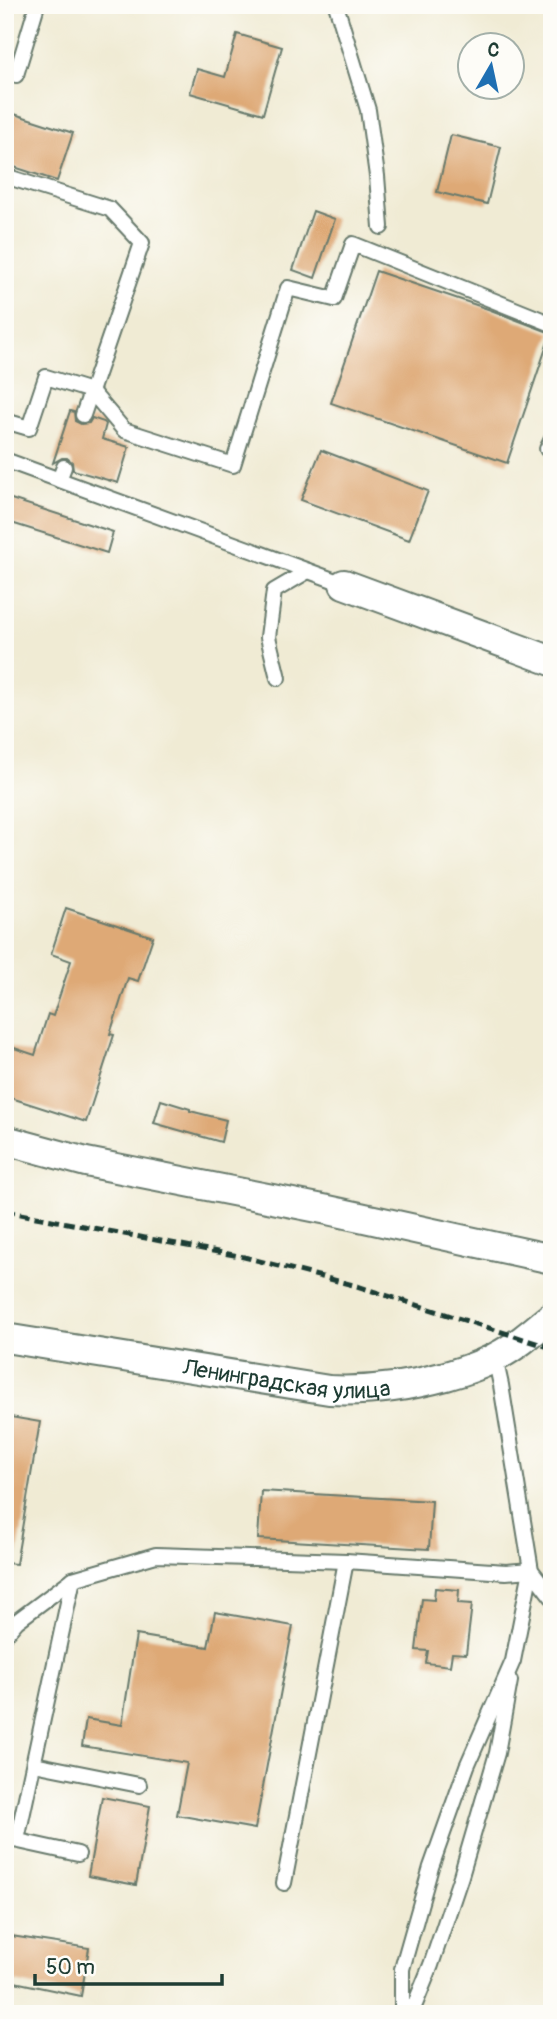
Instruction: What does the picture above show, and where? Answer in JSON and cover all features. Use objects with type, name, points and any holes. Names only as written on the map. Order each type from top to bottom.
[{"type":"street","points":[[344,584],[552,661]]},
{"type":"street","points":[[5,1140],[86,1162],[552,1259]]},
{"type":"street","name":"Ленинградская улица","points":[[5,1338],[329,1390],[359,1391],[408,1386],[468,1370],[495,1358],[552,1316]]},
{"type":"lane","points":[[16,75],[37,5]]},
{"type":"lane","points":[[336,5],[368,110],[381,227]]},
{"type":"lane","points":[[5,176],[110,209],[142,243],[83,415]]},
{"type":"lane","points":[[5,421],[29,428],[47,377],[90,391],[124,430],[233,465],[288,288],[334,299],[353,244],[552,324]]},
{"type":"lane","points":[[5,460],[62,473],[344,584]]},
{"type":"lane","points":[[278,678],[268,637],[274,591],[308,571]]},
{"type":"lane","points":[[411,2014],[431,1965],[461,1876],[498,1753],[531,1570],[495,1358]]},
{"type":"lane","points":[[5,1635],[17,1621],[73,1579],[156,1555],[346,1561],[476,1571],[531,1570]]},
{"type":"lane","points":[[284,1883],[346,1561]]},
{"type":"lane","points":[[531,1570],[552,1597]]},
{"type":"lane","points":[[73,1579],[34,1764],[11,1839],[78,1854]]},
{"type":"lane","points":[[402,2014],[402,1969],[431,1867],[467,1766],[513,1661]]},
{"type":"lane","points":[[34,1764],[139,1785]]},
{"type":"building","points":[[237,34],[282,47],[263,114],[190,93],[197,69],[225,77]]},
{"type":"building","points":[[5,111],[73,133],[57,181],[5,164]]},
{"type":"building","points":[[451,135],[501,147],[487,204],[437,192]]},
{"type":"building","points":[[313,211],[335,219],[315,278],[293,270]]},
{"type":"building","points":[[376,271],[551,333],[507,463],[331,403]]},
{"type":"building","points":[[70,411],[74,412],[75,421],[81,424],[89,423],[92,418],[104,422],[106,424],[102,439],[129,447],[118,483],[73,470],[72,462],[67,458],[53,463]]},
{"type":"building","points":[[321,450],[428,491],[409,540],[301,500]]},
{"type":"building","points":[[5,497],[113,532],[107,553],[5,521]]},
{"type":"building","points":[[66,908],[153,937],[138,981],[128,978],[110,1034],[114,1035],[86,1122],[5,1096],[5,1045],[35,1055],[48,1014],[53,1016],[71,961],[51,954]]},
{"type":"building","points":[[161,1100],[226,1120],[221,1142],[154,1123]]},
{"type":"building","points":[[5,1416],[40,1422],[16,1564],[5,1563]]},
{"type":"building","points":[[261,1491],[432,1501],[429,1549],[258,1539]]},
{"type":"building","points":[[435,1588],[459,1590],[458,1603],[472,1604],[466,1654],[452,1653],[450,1666],[426,1663],[428,1651],[416,1650],[422,1599],[434,1600]]},
{"type":"building","points":[[215,1612],[293,1626],[255,1829],[177,1815],[187,1763],[82,1746],[86,1719],[122,1725],[136,1635],[208,1647]]},
{"type":"building","points":[[102,1797],[150,1806],[136,1885],[88,1876]]},
{"type":"building","points":[[5,1935],[89,1948],[81,1996],[5,1980]]},
{"type":"railway","points":[[5,1211],[244,1257],[357,1286],[552,1348]]}]
